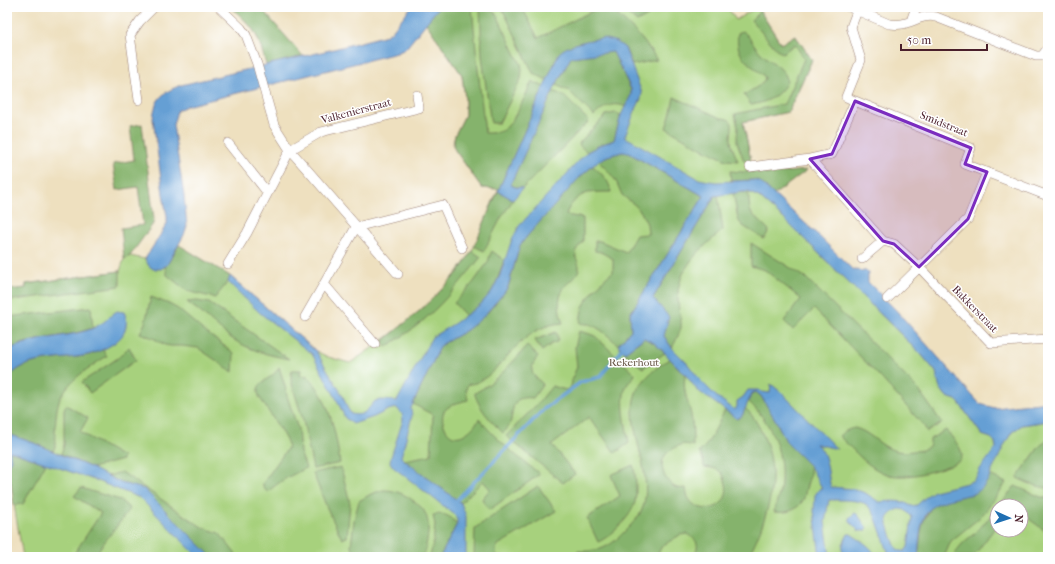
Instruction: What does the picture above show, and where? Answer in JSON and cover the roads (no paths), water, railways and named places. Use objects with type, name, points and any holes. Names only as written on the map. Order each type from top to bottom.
[{"type":"street","points":[[139,100],[130,35],[140,21],[154,7]]},
{"type":"street","points":[[219,7],[241,28],[246,35],[257,64],[274,125],[290,150],[398,274]]},
{"type":"street","points":[[911,21],[916,7]]},
{"type":"street","points":[[750,167],[810,159],[832,154],[855,101],[846,97],[861,60],[851,27],[853,9],[889,24],[900,25],[926,16],[936,17],[1036,56],[1040,57],[1047,52]]},
{"type":"street","name":"Valkenierstraat","points":[[290,150],[321,132],[420,108],[417,95]]},
{"type":"street","name":"Smidstraat","points":[[855,101],[971,148],[965,164],[1048,196]]},
{"type":"street","points":[[228,143],[267,192]]},
{"type":"street","points":[[228,264],[247,233],[290,150]]},
{"type":"street","name":"Bakkerstraat","points":[[810,159],[883,241],[894,244],[991,343],[1048,339]]},
{"type":"street","points":[[887,299],[968,219],[987,172]]},
{"type":"street","points":[[305,317],[356,227],[443,205],[462,248]]},
{"type":"street","points":[[862,259],[883,241]]},
{"type":"street","points":[[324,284],[375,344]]},
{"type":"water","points":[[411,7],[439,7],[407,47],[397,53],[186,106],[177,111],[173,125],[187,226],[184,235],[167,265],[161,269],[153,269],[149,266],[145,259],[167,224],[153,119],[158,101],[164,94],[181,85],[387,35]]},
{"type":"water","points":[[603,38],[617,42],[625,48],[642,93],[625,138],[699,179],[716,182],[753,180],[760,182],[816,233],[853,270],[866,271],[868,273],[868,282],[895,309],[980,404],[995,408],[1048,402],[1048,421],[1022,425],[1012,432],[988,481],[982,488],[974,494],[952,499],[932,507],[922,523],[918,557],[890,557],[875,516],[864,503],[849,500],[829,500],[825,522],[830,557],[820,557],[814,511],[815,495],[820,488],[822,488],[810,466],[787,443],[761,396],[756,392],[752,393],[742,416],[737,419],[697,390],[685,374],[654,343],[644,338],[625,353],[618,345],[631,330],[630,314],[704,196],[629,153],[622,152],[598,161],[579,178],[529,234],[520,245],[508,287],[482,318],[467,330],[441,345],[411,408],[412,416],[401,457],[461,503],[466,516],[466,557],[440,557],[457,524],[455,515],[393,467],[390,462],[403,420],[402,414],[397,408],[353,424],[345,418],[312,354],[260,313],[228,282],[230,276],[316,351],[343,396],[351,414],[362,414],[375,401],[397,401],[432,337],[455,323],[481,304],[492,291],[500,275],[511,242],[519,226],[587,152],[614,140],[621,115],[631,95],[631,89],[613,52],[571,57],[556,85],[511,183],[511,185],[515,187],[523,188],[513,200],[498,191],[559,53],[574,44]],"holes":[[[748,192],[759,197],[784,219],[920,353],[936,372],[939,386],[947,397],[956,400],[982,435],[991,438],[995,442],[996,448],[980,469],[974,480],[934,491],[917,505],[911,506],[904,502],[879,502],[867,494],[855,489],[831,487],[825,458],[820,448],[816,444],[837,449],[782,393],[771,384],[770,393],[759,390],[748,390],[743,397],[737,401],[735,410],[716,396],[672,348],[664,336],[669,317],[653,298],[714,196]],[[900,509],[905,510],[912,517],[908,547],[905,551],[898,550],[896,548],[887,519],[892,512]]]},
{"type":"water","points":[[117,311],[124,312],[126,327],[120,339],[110,346],[88,355],[32,363],[18,369],[7,379],[8,350],[25,343],[90,329],[102,323]]},
{"type":"water","points":[[7,426],[8,434],[34,443],[92,468],[121,483],[144,489],[212,557],[198,557],[140,498],[97,481],[10,451],[11,460],[7,467]]},
{"type":"water","points":[[855,513],[867,528],[866,531],[859,531],[851,523],[849,518]]},
{"type":"water","points":[[848,534],[851,534],[865,544],[871,549],[875,556],[842,557],[843,544]]},
{"type":"waterway","points":[[454,503],[544,409],[581,382],[600,377],[622,349]]},
{"type":"park label","name":"Rekerhout","points":[[634,362]]}]
